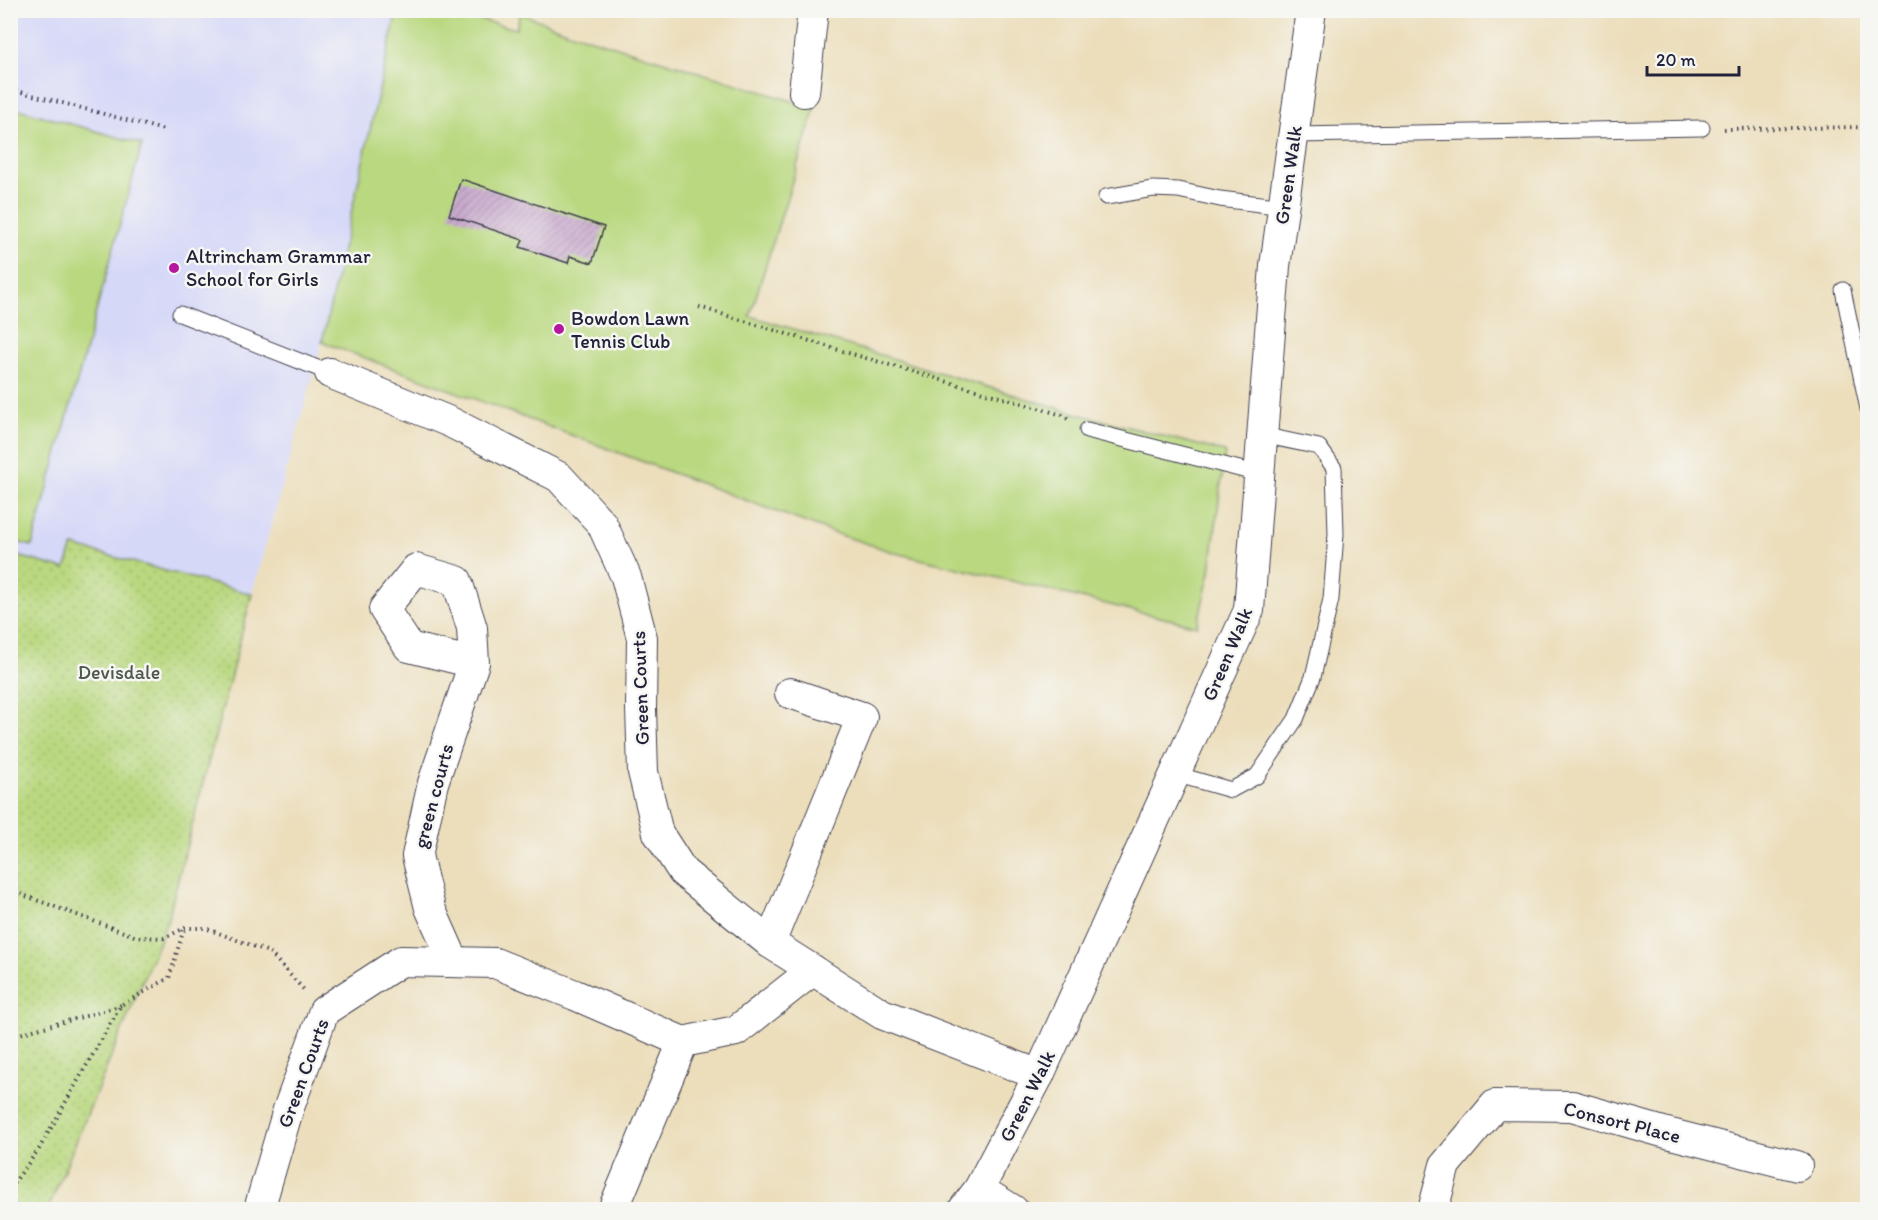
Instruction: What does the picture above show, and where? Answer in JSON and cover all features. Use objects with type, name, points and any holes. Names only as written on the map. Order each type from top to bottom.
[{"type":"street","points":[[804,92],[813,10]]},
{"type":"street","name":"Green Walk","points":[[971,1199],[1039,1076],[1249,610],[1275,266],[1311,10]]},
{"type":"street","name":"Green Courts","points":[[330,373],[450,422],[559,477],[603,524],[626,577],[642,638],[643,772],[658,833],[683,872],[770,943],[882,1014],[1039,1076]]},
{"type":"street","name":"green courts","points":[[454,962],[430,908],[417,856],[433,783],[474,663]]},
{"type":"street","points":[[770,943],[862,717],[789,693]]},
{"type":"street","name":"Green Courts","points":[[261,1206],[288,1110],[324,1011],[401,961],[495,963],[683,1042]]},
{"type":"street","points":[[613,1209],[683,1042],[736,1031],[813,970]]},
{"type":"street","name":"Consort Place","points":[[1433,1209],[1445,1165],[1495,1105],[1572,1106],[1797,1166]]},
{"type":"street","points":[[971,1199],[1013,1209]]},
{"type":"lane","points":[[1294,135],[1702,128]]},
{"type":"lane","points":[[1107,197],[1153,189],[1178,190],[1220,199],[1284,207]]},
{"type":"lane","points":[[1843,290],[1868,409]]},
{"type":"lane","points":[[180,314],[330,373]]},
{"type":"lane","points":[[1087,430],[1259,474]]},
{"type":"lane","points":[[1175,774],[1231,790],[1257,776],[1296,719],[1312,677],[1331,599],[1336,534],[1334,468],[1319,447],[1262,435]]},
{"type":"path","points":[[10,89],[164,130]]},
{"type":"path","points":[[1702,128],[1740,130],[1868,127]]},
{"type":"path","points":[[699,307],[1062,416],[1087,430]]},
{"type":"path","points":[[10,888],[137,938],[164,938],[185,928],[206,928],[269,952],[324,1011]]},
{"type":"path","points":[[10,1037],[39,1028],[75,1021],[122,1005],[169,978],[185,928]]},
{"type":"path","points":[[10,1188],[39,1149],[122,1005]]},
{"type":"shaded area","name":"Altrincham Grammar School for Girls","points":[[10,11],[397,11],[322,342],[252,594],[73,546],[65,569],[11,554]]},
{"type":"green space","name":"Bowdon Lawn Tennis Club","points":[[397,11],[447,11],[516,29],[520,13],[569,32],[815,108],[750,316],[1078,414],[1225,452],[1210,572],[1197,626],[896,553],[831,532],[322,342]]},
{"type":"green space","points":[[11,107],[142,144],[32,546],[10,540]]},
{"type":"green space","name":"Devisdale","points":[[73,546],[252,594],[167,922],[48,1209],[11,1209],[11,554],[65,569]]},
{"type":"building","points":[[461,179],[604,227],[592,263],[570,256],[568,263],[520,247],[523,240],[449,215]]},
{"type":"place","name":"Altrincham Grammar School for Girls","points":[[174,268]]},
{"type":"place","name":"Bowdon Lawn Tennis Club","points":[[559,329]]}]
